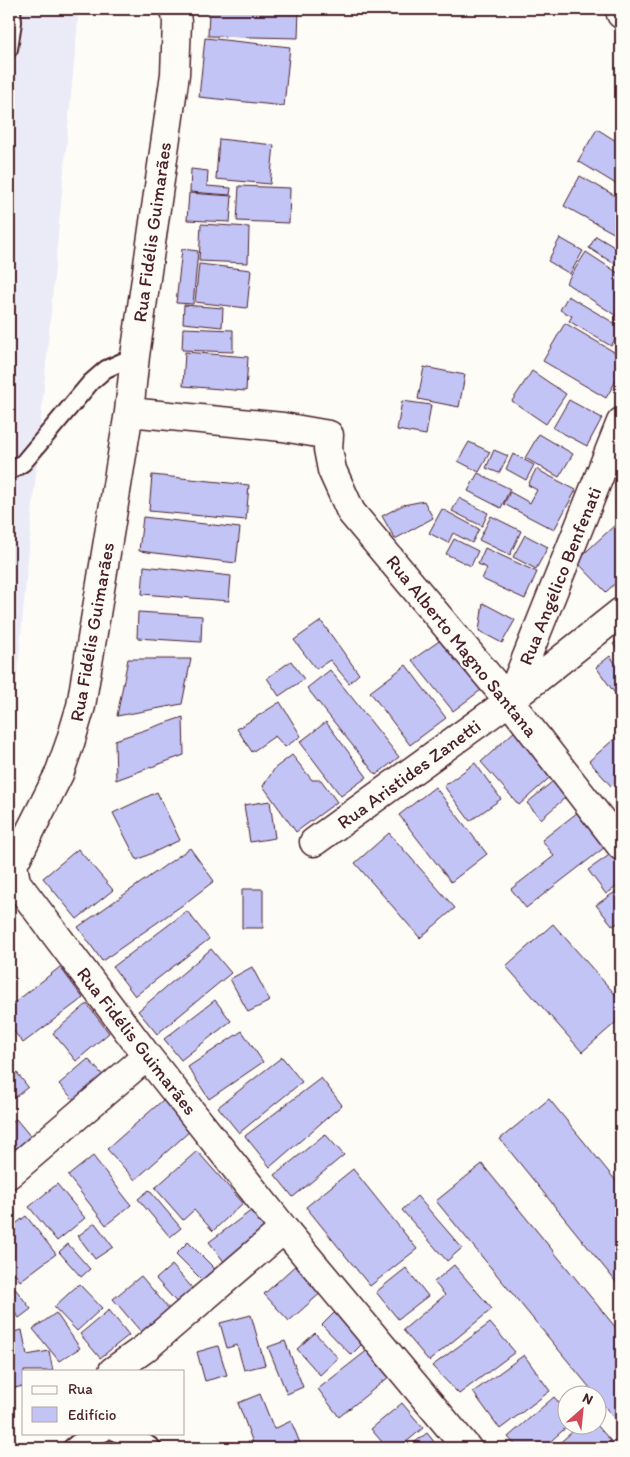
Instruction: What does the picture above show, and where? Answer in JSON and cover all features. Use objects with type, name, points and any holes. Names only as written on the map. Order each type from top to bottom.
[{"type":"street","name":"Rua Fidélis Guimarães","points":[[175,9],[177,22],[175,74],[135,356],[129,412],[81,706],[58,774],[13,865],[16,882],[147,1056],[284,1229],[467,1448]]},
{"type":"street","points":[[620,9],[621,14]]},
{"type":"street","name":"Rua Alberto Magno Santana","points":[[129,412],[283,427],[329,435],[328,449],[332,470],[351,512],[509,701],[621,846]]},
{"type":"street","name":"Rua Angélico Benfenati","points":[[509,701],[621,422]]},
{"type":"street","name":"Rua Aristides Zanetti","points":[[314,842],[509,701],[621,612]]},
{"type":"street","points":[[9,1174],[147,1056]]},
{"type":"street","points":[[114,1370],[144,1349],[284,1229]]},
{"type":"lane","points":[[9,49],[13,22],[12,9]]},
{"type":"lane","points":[[9,472],[22,463],[98,376],[135,356]]},
{"type":"lane","points":[[71,1448],[77,1443],[101,1434]]},
{"type":"lane","points":[[119,1434],[146,1443],[153,1448]]},
{"type":"shaded area","points":[[9,9],[79,9],[9,764]]},
{"type":"building","points":[[209,9],[299,9],[298,38],[208,36]]},
{"type":"building","points":[[205,38],[290,47],[284,106],[199,97]]},
{"type":"building","points":[[597,129],[621,144],[621,187],[578,161]]},
{"type":"building","points":[[219,139],[274,145],[270,184],[216,179]]},
{"type":"building","points":[[191,169],[208,171],[207,186],[231,188],[230,195],[190,192]]},
{"type":"building","points":[[580,176],[621,199],[621,237],[564,206]]},
{"type":"building","points":[[239,186],[290,188],[289,223],[237,221]]},
{"type":"building","points":[[189,193],[232,196],[230,222],[187,220]]},
{"type":"building","points":[[201,224],[249,227],[248,263],[199,261]]},
{"type":"building","points":[[596,236],[621,251],[621,268],[589,248]]},
{"type":"building","points":[[560,238],[583,251],[570,274],[548,261]]},
{"type":"building","points":[[182,249],[198,251],[193,304],[176,303]]},
{"type":"building","points":[[586,252],[621,275],[621,319],[566,283]]},
{"type":"building","points":[[199,264],[251,270],[247,308],[195,302]]},
{"type":"building","points":[[568,296],[621,327],[621,342],[615,339],[611,346],[569,321],[572,316],[560,310]]},
{"type":"building","points":[[184,305],[223,308],[222,327],[183,323]]},
{"type":"building","points":[[565,323],[621,356],[621,372],[606,398],[543,361]]},
{"type":"building","points":[[183,328],[233,330],[233,352],[182,350]]},
{"type":"building","points":[[185,352],[248,357],[246,391],[183,386]]},
{"type":"building","points":[[424,367],[465,375],[459,407],[418,399]]},
{"type":"building","points":[[532,371],[566,394],[546,424],[512,401]]},
{"type":"building","points":[[569,400],[602,418],[587,446],[553,428]]},
{"type":"building","points":[[402,401],[431,405],[426,435],[397,430]]},
{"type":"building","points":[[539,434],[573,454],[559,477],[525,458]]},
{"type":"building","points":[[469,442],[490,452],[479,472],[458,461]]},
{"type":"building","points":[[494,450],[508,456],[499,473],[486,468]]},
{"type":"building","points":[[513,454],[534,465],[526,480],[506,469]]},
{"type":"building","points":[[536,469],[576,490],[554,530],[504,504],[510,492],[530,503],[537,490],[528,485]]},
{"type":"building","points":[[478,473],[510,489],[501,508],[468,491]]},
{"type":"building","points":[[152,475],[249,485],[246,520],[149,511]]},
{"type":"building","points":[[459,498],[488,513],[482,526],[452,511]]},
{"type":"building","points":[[424,501],[433,518],[395,539],[382,516],[403,505]]},
{"type":"building","points":[[442,509],[479,529],[472,543],[453,533],[448,543],[429,533]]},
{"type":"building","points":[[491,516],[521,531],[510,555],[479,540]]},
{"type":"building","points":[[143,517],[240,528],[236,563],[139,551]]},
{"type":"building","points":[[616,524],[621,530],[621,578],[606,592],[576,561]]},
{"type":"building","points":[[525,535],[548,547],[536,569],[513,557]]},
{"type":"building","points":[[454,539],[478,551],[471,566],[446,554]]},
{"type":"building","points":[[485,548],[537,572],[525,599],[482,579],[487,568],[478,564]]},
{"type":"building","points":[[144,566],[231,576],[229,601],[142,594]]},
{"type":"building","points":[[483,603],[515,620],[502,643],[479,631]]},
{"type":"building","points":[[138,612],[202,616],[201,642],[137,638]]},
{"type":"building","points":[[321,621],[359,674],[349,683],[330,660],[316,669],[294,640]]},
{"type":"building","points":[[445,637],[485,687],[453,711],[412,660]]},
{"type":"building","points":[[621,637],[621,654],[613,644]]},
{"type":"building","points":[[610,656],[621,671],[621,702],[596,667]]},
{"type":"building","points":[[128,659],[191,659],[182,704],[117,716]]},
{"type":"building","points":[[291,661],[304,679],[279,696],[267,678]]},
{"type":"building","points":[[406,665],[446,718],[410,745],[370,692]]},
{"type":"building","points":[[330,670],[399,757],[376,775],[307,688]]},
{"type":"building","points":[[280,702],[301,736],[285,747],[275,736],[252,752],[237,729]]},
{"type":"building","points":[[183,717],[184,755],[116,780],[115,740]]},
{"type":"building","points":[[326,722],[367,777],[341,796],[300,742]]},
{"type":"building","points":[[517,729],[556,772],[519,805],[481,762]]},
{"type":"building","points":[[621,733],[621,777],[611,786],[589,761]]},
{"type":"building","points":[[292,755],[312,780],[321,780],[337,802],[296,832],[263,786],[275,768]]},
{"type":"building","points":[[475,763],[501,799],[470,821],[444,786]]},
{"type":"building","points":[[553,781],[567,796],[541,819],[527,803]]},
{"type":"building","points":[[435,787],[487,854],[451,882],[399,815]]},
{"type":"building","points":[[157,792],[180,840],[137,860],[113,813]]},
{"type":"building","points":[[270,801],[275,838],[250,842],[244,805]]},
{"type":"building","points":[[582,809],[609,844],[526,908],[511,889],[554,856],[542,840]]},
{"type":"building","points":[[389,833],[455,908],[420,938],[355,863]]},
{"type":"building","points":[[190,848],[214,881],[102,961],[78,927]]},
{"type":"building","points":[[78,849],[113,890],[77,919],[43,878]]},
{"type":"building","points":[[615,851],[621,860],[621,884],[606,894],[588,870]]},
{"type":"building","points":[[621,888],[621,921],[613,926],[596,905]]},
{"type":"building","points":[[242,889],[263,889],[263,928],[242,928]]},
{"type":"building","points":[[187,911],[209,939],[135,996],[113,967]]},
{"type":"building","points":[[553,924],[621,1001],[621,1018],[582,1052],[506,966]]},
{"type":"building","points":[[211,949],[231,973],[157,1034],[138,1011]]},
{"type":"building","points":[[60,967],[83,998],[23,1043],[9,1025],[9,1007]]},
{"type":"building","points":[[252,967],[270,1001],[248,1012],[230,979]]},
{"type":"building","points":[[215,1000],[231,1021],[181,1060],[164,1039]]},
{"type":"building","points":[[87,1004],[109,1033],[76,1061],[53,1033]]},
{"type":"building","points":[[242,1031],[263,1062],[209,1099],[188,1067]]},
{"type":"building","points":[[282,1057],[302,1082],[239,1133],[218,1107]]},
{"type":"building","points":[[88,1059],[111,1084],[81,1108],[59,1084]]},
{"type":"building","points":[[11,1065],[28,1087],[9,1102],[9,1067]]},
{"type":"building","points":[[321,1078],[342,1105],[270,1167],[245,1136]]},
{"type":"building","points":[[549,1099],[621,1187],[621,1288],[500,1139]]},
{"type":"building","points":[[163,1100],[190,1131],[135,1180],[107,1149]]},
{"type":"building","points":[[16,1119],[36,1143],[22,1155],[9,1139],[9,1124]]},
{"type":"building","points":[[325,1134],[344,1155],[293,1197],[275,1175]]},
{"type":"building","points":[[197,1151],[243,1203],[213,1231],[194,1210],[183,1220],[155,1188]]},
{"type":"building","points":[[93,1156],[131,1205],[106,1225],[68,1176]]},
{"type":"building","points":[[482,1164],[621,1334],[621,1427],[608,1411],[608,1384],[587,1384],[436,1201]]},
{"type":"building","points":[[353,1169],[417,1249],[370,1286],[306,1207]]},
{"type":"building","points":[[57,1184],[85,1218],[57,1241],[29,1207]]},
{"type":"building","points":[[149,1190],[181,1228],[170,1237],[138,1199]]},
{"type":"building","points":[[417,1196],[462,1248],[447,1261],[402,1210]]},
{"type":"building","points":[[252,1210],[272,1236],[229,1268],[209,1242]]},
{"type":"building","points":[[26,1216],[56,1254],[20,1281],[9,1266],[9,1229]]},
{"type":"building","points":[[95,1223],[113,1247],[95,1259],[78,1236]]},
{"type":"building","points":[[188,1242],[220,1274],[208,1286],[176,1254]]},
{"type":"building","points":[[68,1244],[90,1269],[81,1277],[59,1252]]},
{"type":"building","points":[[299,1262],[324,1290],[289,1321],[264,1294]]},
{"type":"building","points":[[172,1265],[195,1291],[179,1305],[156,1279]]},
{"type":"building","points":[[454,1265],[492,1309],[429,1361],[403,1330],[445,1295],[434,1282]]},
{"type":"building","points":[[406,1268],[428,1296],[398,1319],[376,1292]]},
{"type":"building","points":[[141,1276],[169,1309],[142,1333],[113,1299]]},
{"type":"building","points":[[9,1281],[31,1309],[19,1318],[9,1305]]},
{"type":"building","points":[[79,1284],[102,1308],[77,1331],[54,1307]]},
{"type":"building","points":[[109,1310],[129,1335],[100,1358],[80,1334]]},
{"type":"building","points":[[336,1311],[364,1342],[351,1355],[322,1325]]},
{"type":"building","points":[[56,1313],[80,1348],[59,1361],[33,1329]]},
{"type":"building","points":[[251,1315],[265,1365],[244,1370],[237,1345],[227,1348],[220,1323]]},
{"type":"building","points":[[490,1323],[515,1352],[459,1394],[432,1366]]},
{"type":"building","points":[[22,1330],[27,1355],[49,1351],[53,1370],[22,1370],[22,1386],[9,1389],[9,1333]]},
{"type":"building","points":[[315,1333],[338,1358],[320,1375],[297,1349]]},
{"type":"building","points":[[285,1341],[303,1387],[287,1394],[268,1347]]},
{"type":"building","points":[[218,1346],[227,1375],[205,1381],[197,1352]]},
{"type":"building","points":[[369,1349],[390,1376],[339,1417],[318,1389]]},
{"type":"building","points":[[524,1355],[550,1391],[500,1429],[473,1392]]},
{"type":"building","points":[[260,1394],[274,1429],[291,1421],[302,1448],[255,1448],[238,1403]]},
{"type":"building","points":[[554,1397],[558,1402],[559,1434],[543,1448],[518,1448],[508,1437]]},
{"type":"building","points":[[402,1403],[423,1428],[399,1448],[387,1448],[371,1429]]},
{"type":"building","points":[[427,1433],[439,1448],[407,1448]]},
{"type":"building","points":[[570,1434],[605,1434],[617,1448],[554,1448]]}]
